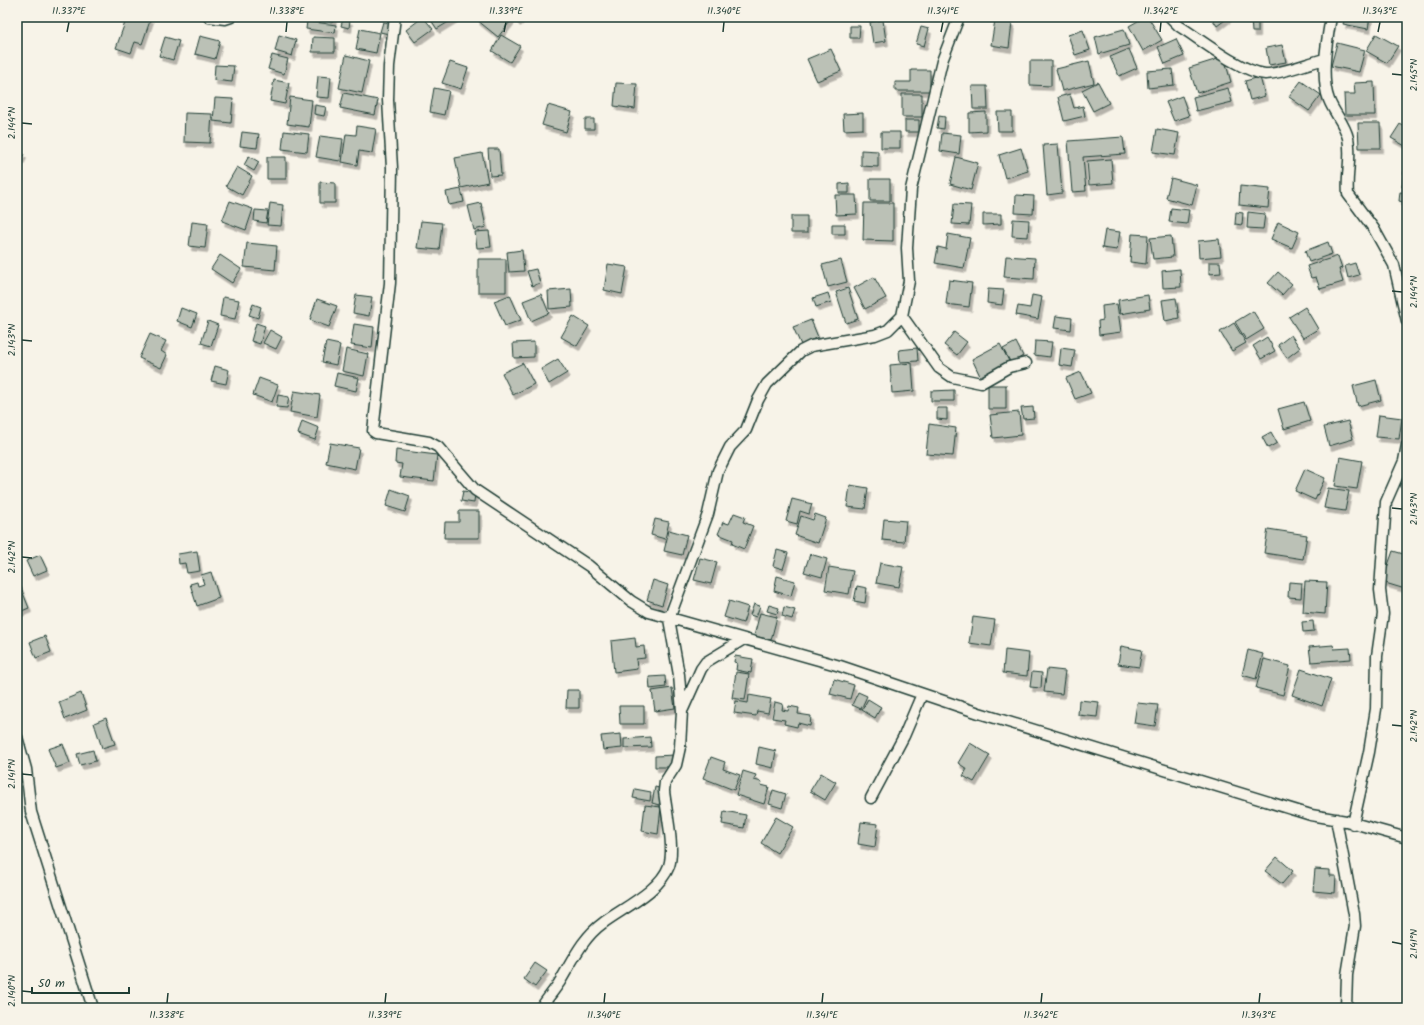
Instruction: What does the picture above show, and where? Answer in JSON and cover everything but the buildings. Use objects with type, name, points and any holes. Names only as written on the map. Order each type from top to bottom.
[{"type":"street","points":[[209,17],[225,19],[231,17]]},
{"type":"street","points":[[395,17],[389,66],[388,100],[392,168],[390,283],[373,431],[376,433],[428,442],[438,447],[475,490],[589,566],[631,601],[649,612],[669,620],[840,666],[922,694],[1311,815],[1336,819],[1407,838]]},
{"type":"street","points":[[541,1008],[557,986],[584,941],[602,924],[645,895],[664,875],[669,865],[670,848],[664,791],[665,782],[676,765],[680,747],[682,711],[679,674],[669,620],[708,514],[718,471],[730,447],[746,430],[753,417],[758,400],[767,384],[801,351],[812,346],[875,335],[888,330],[902,316],[909,281],[907,248],[911,189],[942,61],[958,17]]},
{"type":"street","points":[[1170,17],[1179,26],[1241,66],[1255,72],[1266,74],[1325,59]]},
{"type":"street","points":[[1331,17],[1325,59],[1327,96],[1348,137],[1350,159],[1348,194],[1374,229],[1394,265],[1407,322]]},
{"type":"street","points":[[902,316],[939,368],[952,377],[981,383],[1009,367],[1026,363]]},
{"type":"street","points":[[1353,824],[1369,752],[1376,709],[1378,656],[1383,614],[1380,590],[1386,502],[1404,461],[1407,445]]},
{"type":"street","points":[[682,711],[701,669],[706,662],[744,639]]},
{"type":"street","points":[[871,798],[904,736],[922,694]]},
{"type":"street","points":[[17,737],[26,769],[31,812],[93,1008]]},
{"type":"street","points":[[1336,819],[1355,926],[1347,975],[1346,1008]]}]
